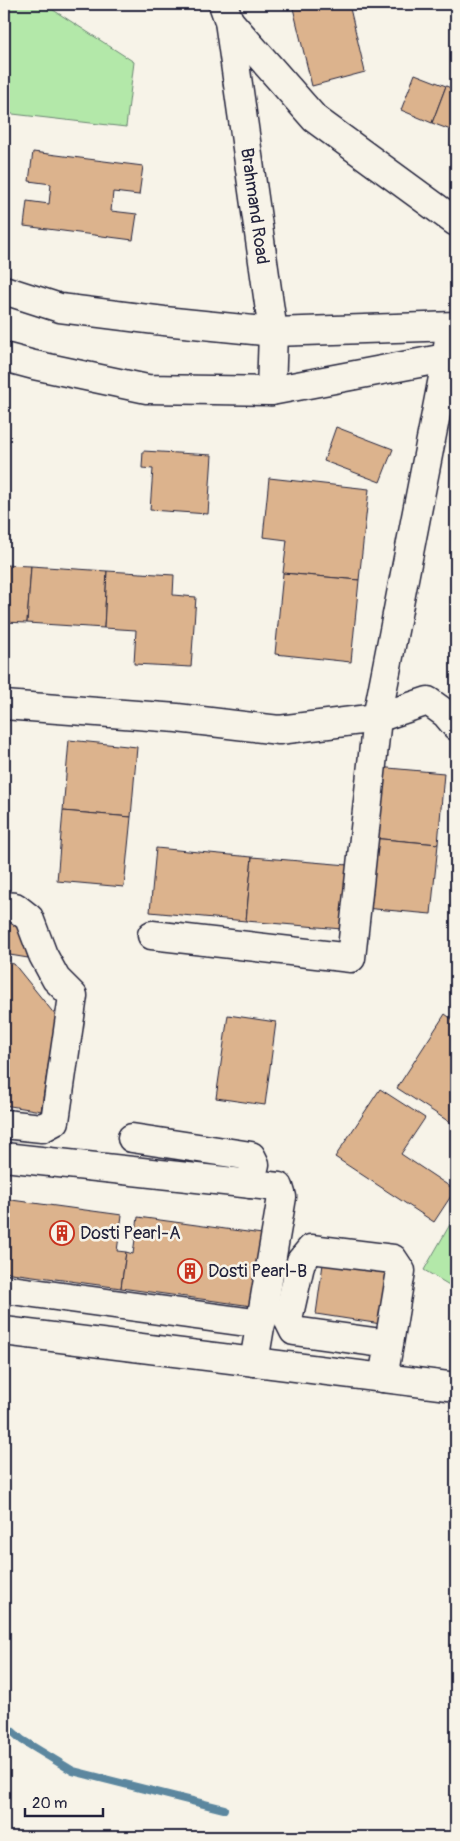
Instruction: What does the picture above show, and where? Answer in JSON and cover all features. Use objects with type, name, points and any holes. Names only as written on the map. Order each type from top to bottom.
[{"type":"street","name":"Brahmand Road","points":[[226,13],[315,119],[456,222]]},
{"type":"street","name":"Brahmand Road","points":[[226,13],[273,332],[271,391]]},
{"type":"street","points":[[4,290],[60,308],[273,332],[453,327],[452,357],[377,718],[350,958],[152,935]]},
{"type":"street","points":[[4,356],[34,365],[147,389],[271,391],[452,357]]},
{"type":"street","points":[[4,705],[177,718],[279,730],[377,718],[428,701],[446,714],[456,726]]},
{"type":"street","points":[[4,906],[15,907],[29,918],[44,956],[56,979],[73,996],[55,1121],[42,1128],[4,1124]]},
{"type":"street","points":[[132,1138],[252,1156],[255,1164],[250,1184]]},
{"type":"street","points":[[4,1157],[279,1187],[282,1197],[254,1362]]},
{"type":"street","points":[[383,1378],[401,1271],[393,1259],[311,1249],[300,1261],[288,1319],[294,1331],[388,1344]]},
{"type":"street","points":[[4,1289],[261,1324]]},
{"type":"street","points":[[4,1331],[456,1387]]},
{"type":"green space","points":[[4,4],[44,4],[134,62],[126,127],[4,113]]},
{"type":"green space","points":[[456,1214],[456,1289],[424,1270]]},
{"type":"building","points":[[292,4],[349,4],[365,72],[312,86]]},
{"type":"building","points":[[415,74],[446,86],[432,123],[401,110]]},
{"type":"building","points":[[446,86],[456,90],[456,132],[432,123]]},
{"type":"building","points":[[33,152],[143,166],[139,195],[113,192],[111,211],[137,214],[133,240],[24,226],[27,201],[49,204],[51,184],[29,181]]},
{"type":"building","points":[[336,427],[393,449],[380,482],[324,461]]},
{"type":"building","points":[[143,451],[212,455],[208,514],[150,510],[153,469],[142,468]]},
{"type":"building","points":[[269,478],[369,489],[359,580],[283,573],[287,540],[263,537]]},
{"type":"building","points":[[4,565],[31,566],[27,623],[4,622]]},
{"type":"building","points":[[31,566],[107,571],[104,628],[27,623]]},
{"type":"building","points":[[107,571],[174,575],[173,595],[196,597],[191,667],[134,664],[136,630],[104,628]]},
{"type":"building","points":[[283,573],[359,580],[351,662],[275,654]]},
{"type":"building","points":[[69,740],[137,747],[131,817],[63,811]]},
{"type":"building","points":[[377,767],[444,773],[438,844],[371,838]]},
{"type":"building","points":[[63,811],[131,817],[124,887],[57,881]]},
{"type":"building","points":[[371,838],[438,844],[431,914],[364,908]]},
{"type":"building","points":[[156,848],[252,857],[246,921],[150,912]]},
{"type":"building","points":[[252,857],[348,865],[342,929],[246,921]]},
{"type":"building","points":[[4,921],[22,928],[28,958],[4,954]]},
{"type":"building","points":[[4,962],[14,964],[56,1016],[41,1111],[4,1105]]},
{"type":"building","points":[[445,1014],[456,1022],[456,1114],[451,1123],[397,1088]]},
{"type":"building","points":[[228,1015],[276,1022],[265,1105],[216,1098]]},
{"type":"building","points":[[380,1089],[425,1118],[401,1154],[455,1190],[434,1222],[335,1157]]},
{"type":"building","name":"Dosti Pearl-A","points":[[4,1199],[122,1215],[117,1251],[126,1252],[121,1288],[4,1272]]},
{"type":"building","name":"Dosti Pearl-B","points":[[138,1217],[262,1234],[252,1306],[121,1288],[126,1252],[133,1254]]},
{"type":"building","points":[[324,1257],[390,1267],[381,1324],[316,1314]]},
{"type":"waterway","points":[[4,1724],[22,1740],[73,1771],[224,1809]]},
{"type":"place","name":"Dosti Pearl-A","points":[[62,1233]]},
{"type":"place","name":"Dosti Pearl-B","points":[[190,1271]]}]
